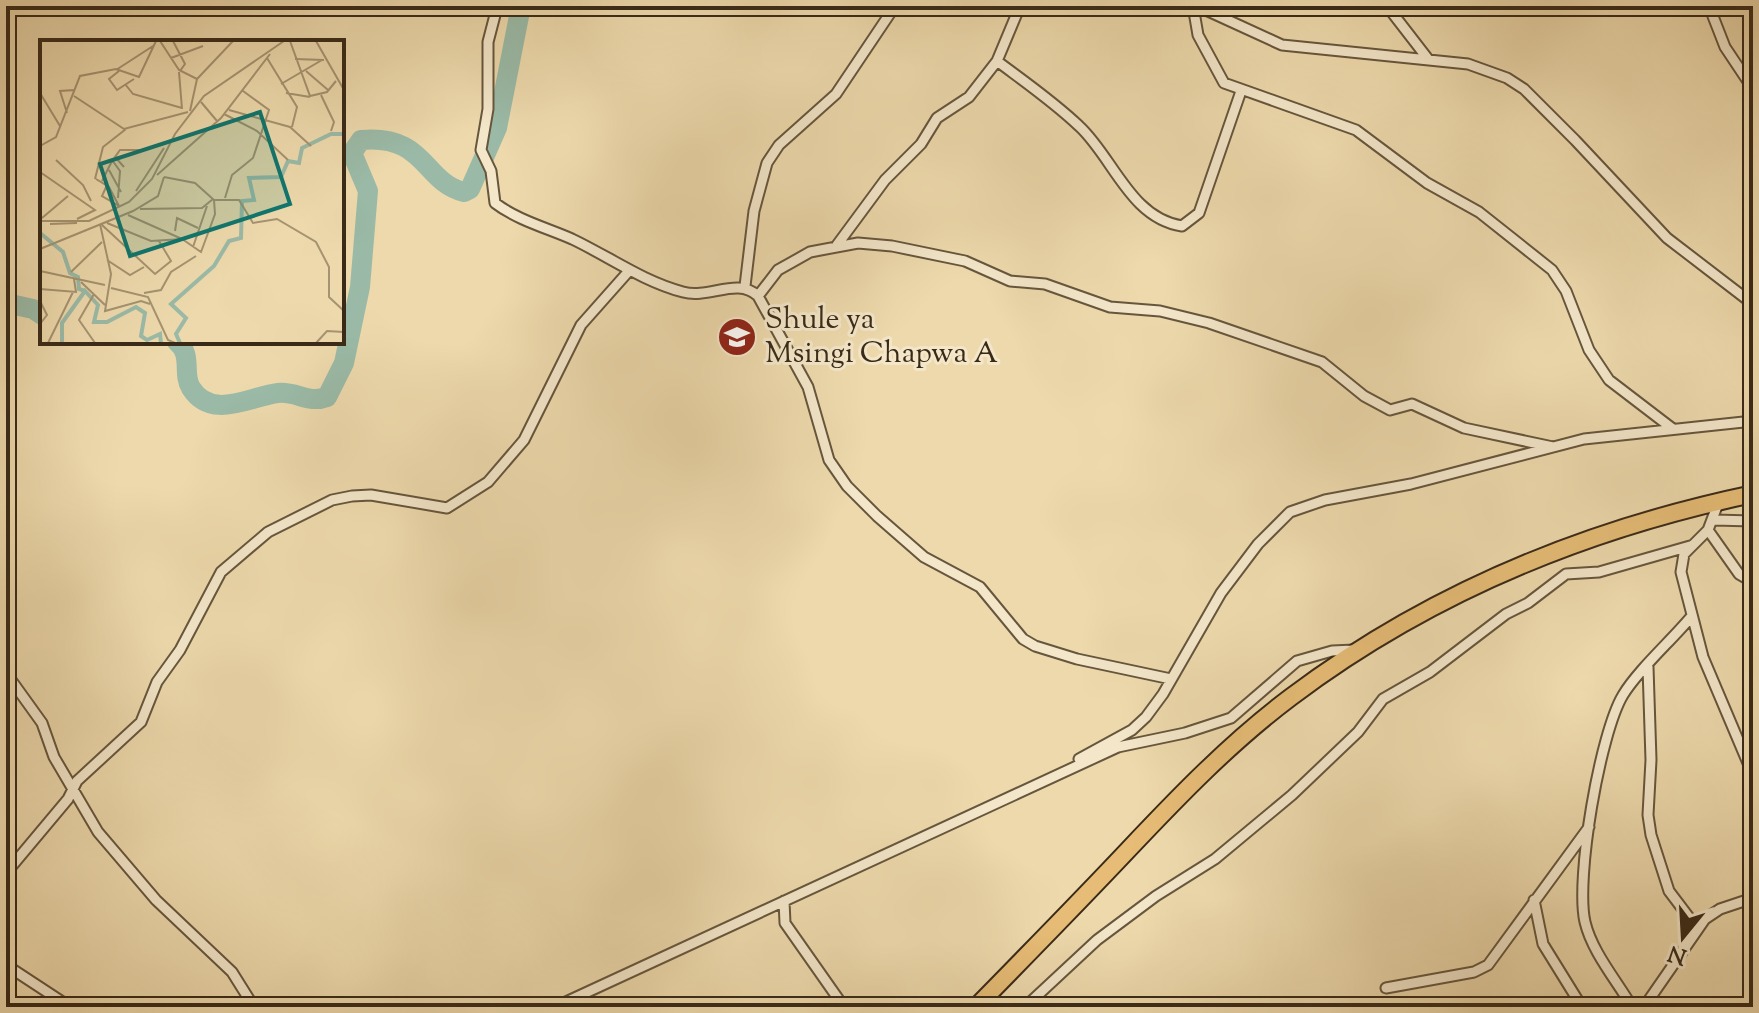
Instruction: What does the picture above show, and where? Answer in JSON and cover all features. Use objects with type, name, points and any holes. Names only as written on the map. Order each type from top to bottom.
[{"type":"highway","points":[[976,1007],[1187,789],[1240,739],[1291,697],[1362,650],[1418,614],[1513,567],[1593,535],[1753,494]]},
{"type":"street","points":[[492,6],[495,15],[488,42],[488,109],[481,150],[491,171],[495,203],[522,219],[574,240],[628,272],[694,294],[745,286],[758,296],[808,387],[829,460],[847,486],[877,516],[924,557],[980,587],[1023,639],[1035,646],[1077,659],[1171,679]]},
{"type":"street","points":[[745,286],[754,211],[767,163],[779,145],[836,94],[895,6]]},
{"type":"street","points":[[837,245],[885,180],[921,144],[937,118],[969,97],[997,61],[1020,6]]},
{"type":"street","points":[[1195,6],[1282,45],[1468,64],[1507,78],[1524,89],[1667,238],[1753,304]]},
{"type":"street","points":[[1195,6],[1198,35],[1207,57],[1224,83],[1330,118],[1356,130],[1427,183],[1479,212],[1514,243],[1552,270],[1566,291],[1589,350],[1609,380],[1673,429]]},
{"type":"street","points":[[1387,6],[1428,59]]},
{"type":"street","points":[[1709,6],[1725,47],[1753,89]]},
{"type":"street","points":[[997,61],[1080,126],[1138,201],[1172,224],[1182,226],[1199,213],[1241,91]]},
{"type":"street","points":[[758,296],[778,270],[810,252],[858,243],[901,248],[965,261],[1010,281],[1045,284],[1110,307],[1189,316],[1322,362],[1364,396],[1390,410],[1412,404],[1464,428],[1553,447]]},
{"type":"street","points":[[6,873],[82,776],[141,722],[157,682],[180,650],[221,572],[268,532],[332,500],[371,495],[447,508],[488,482],[536,421],[563,358],[590,312],[628,272]]},
{"type":"street","points":[[1059,772],[1111,739],[1132,730],[1146,717],[1221,593],[1258,544],[1290,512],[1584,439],[1753,421]]},
{"type":"street","points":[[1719,501],[1708,530],[1690,546],[1680,564],[1703,657],[1753,775]]},
{"type":"street","points":[[1714,520],[1753,521]]},
{"type":"street","points":[[1708,530],[1739,574],[1753,582]]},
{"type":"street","points":[[1025,1007],[1097,940],[1156,896],[1215,859],[1292,795],[1358,732],[1383,699],[1430,672],[1506,614],[1528,603],[1566,574],[1599,572],[1690,546]]},
{"type":"street","points":[[1632,1007],[1589,935],[1584,920],[1582,881],[1614,713],[1623,695],[1691,617]]},
{"type":"street","points":[[555,1007],[1059,772],[1118,747],[1185,733],[1231,718],[1297,661],[1332,651],[1362,650]]},
{"type":"street","points":[[1648,667],[1651,760],[1647,804],[1651,835],[1669,891],[1697,928]]},
{"type":"street","points":[[6,673],[38,715],[73,790],[98,832],[156,900],[197,935],[232,972],[254,1007]]},
{"type":"street","points":[[1386,988],[1482,969],[1591,825]]},
{"type":"street","points":[[1644,1007],[1676,964],[1697,928],[1713,913],[1753,898]]},
{"type":"street","points":[[1534,900],[1543,944],[1582,1007]]},
{"type":"street","points":[[784,901],[785,923],[844,1007]]},
{"type":"street","points":[[6,965],[70,1007]]},
{"type":"waterway","points":[[179,344],[185,352],[191,388],[210,403],[232,404],[278,393],[314,399],[327,397],[344,363],[360,287],[368,191],[352,153],[361,140],[399,144],[422,160],[450,187],[464,192],[470,189],[497,128],[521,6]]},
{"type":"waterway","points":[[6,303],[40,314]]},
{"type":"place","name":"Shule ya Msingi Chapwa A","points":[[737,337]]}]
